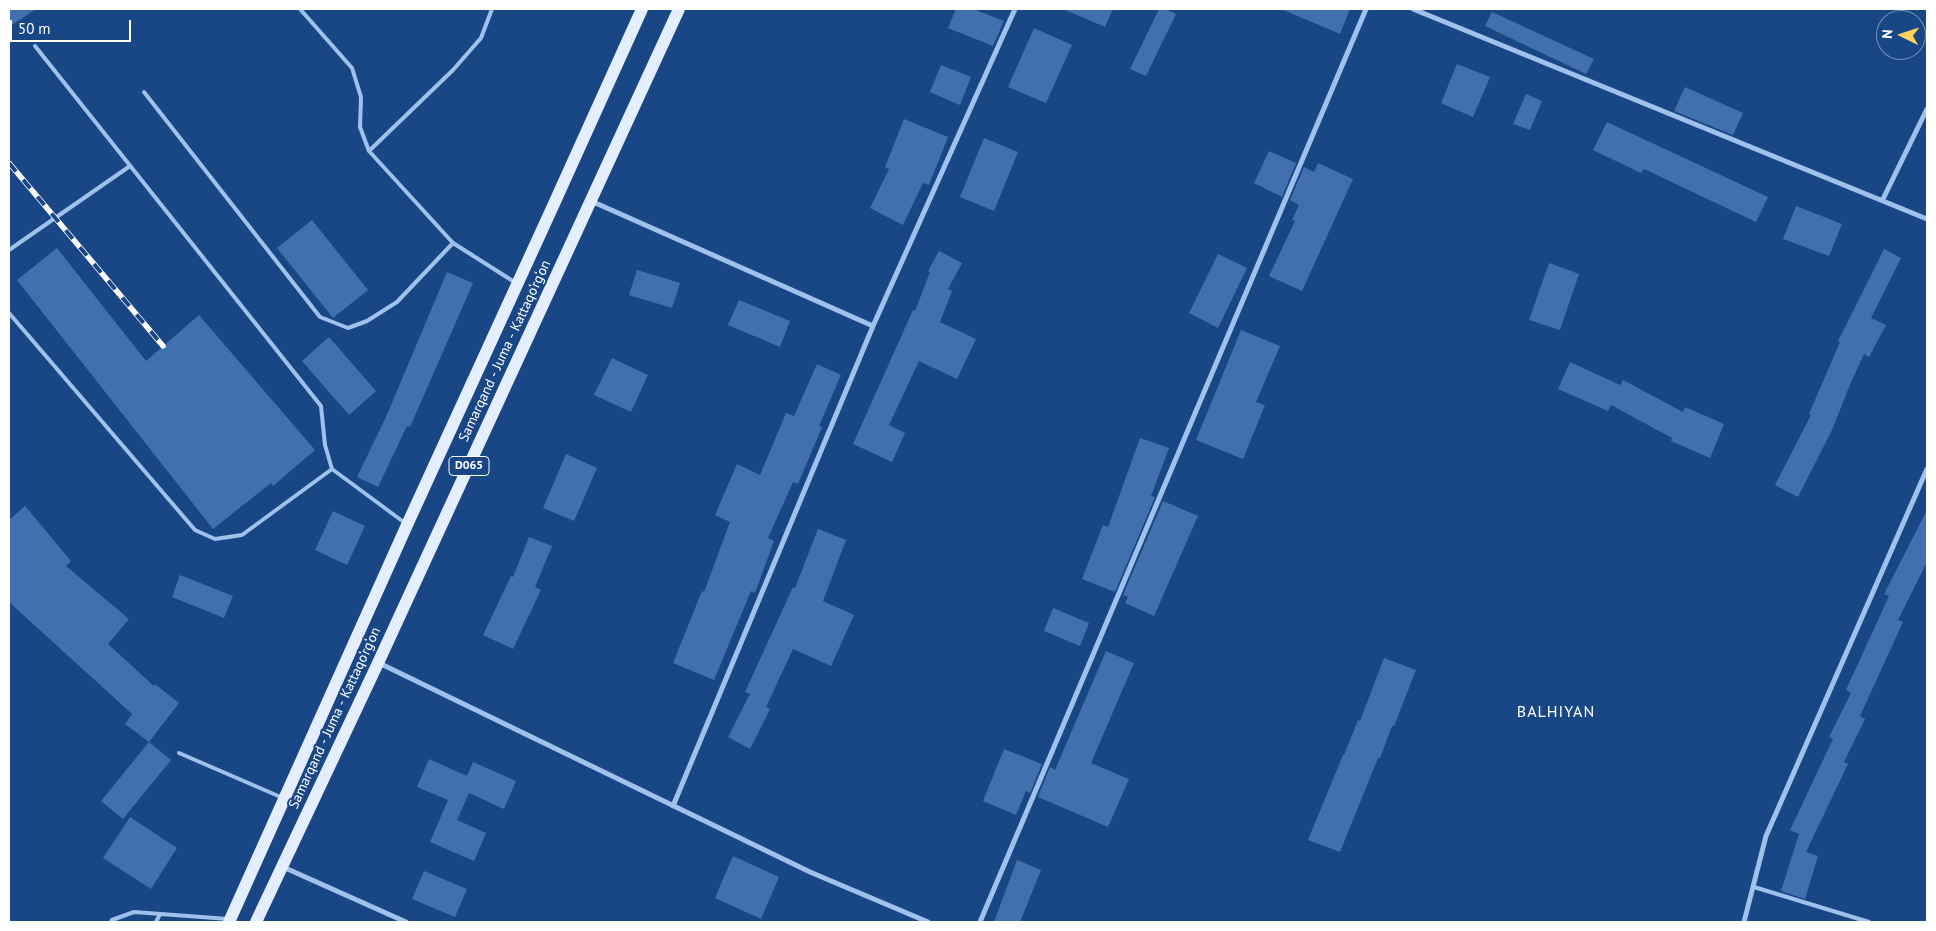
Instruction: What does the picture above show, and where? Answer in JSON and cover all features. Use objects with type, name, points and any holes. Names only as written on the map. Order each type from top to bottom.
[{"type":"main road","name":"Samarqand - Juma - Kattaqo‘rg‘on","points":[[229,921],[642,9]]},
{"type":"main road","name":"Samarqand - Juma - Kattaqo‘rg‘on","points":[[256,922],[378,663],[679,9]]},
{"type":"street","points":[[673,806],[873,326],[1015,9]]},
{"type":"street","points":[[980,922],[1366,9]]},
{"type":"street","points":[[1413,9],[1927,219]]},
{"type":"street","points":[[1883,200],[1927,109]]},
{"type":"street","points":[[590,200],[873,326]]},
{"type":"street","points":[[1744,922],[1766,836],[1927,468]]},
{"type":"street","points":[[378,663],[810,872],[928,922]]},
{"type":"street","points":[[282,867],[406,922]]},
{"type":"lane","points":[[300,9],[352,68],[361,97],[360,127],[369,151],[453,243],[518,284]]},
{"type":"lane","points":[[369,151],[453,70],[482,38],[492,9]]},
{"type":"lane","points":[[35,46],[321,406],[325,445],[332,469],[407,525]]},
{"type":"lane","points":[[144,92],[320,317],[348,328],[367,321],[396,302],[453,243]]},
{"type":"lane","points":[[9,250],[130,166]]},
{"type":"lane","points":[[9,313],[195,530],[215,539],[242,535],[332,469]]},
{"type":"lane","points":[[179,753],[285,798]]},
{"type":"lane","points":[[1754,888],[1869,922]]},
{"type":"lane","points":[[112,922],[112,920],[134,912],[229,921]]},
{"type":"lane","points":[[156,922],[160,914]]},
{"type":"building","points":[[9,9],[36,9],[9,27]]},
{"type":"building","points":[[956,9],[973,9],[1004,21],[993,46],[948,28]]},
{"type":"building","points":[[1063,9],[1113,9],[1105,27]]},
{"type":"building","points":[[1159,9],[1165,9],[1176,14],[1146,76],[1130,69]]},
{"type":"building","points":[[1281,9],[1350,9],[1340,34]]},
{"type":"building","points":[[1492,12],[1594,59],[1586,74],[1485,26]]},
{"type":"building","points":[[1034,28],[1072,45],[1046,103],[1008,87]]},
{"type":"building","points":[[1457,64],[1490,77],[1473,117],[1441,103]]},
{"type":"building","points":[[941,65],[971,77],[960,105],[930,92]]},
{"type":"building","points":[[1685,87],[1743,113],[1733,135],[1674,111]]},
{"type":"building","points":[[1526,94],[1542,101],[1530,130],[1513,124]]},
{"type":"building","points":[[904,119],[948,137],[929,185],[923,183],[903,225],[870,208],[889,169],[885,167]]},
{"type":"building","points":[[1607,122],[1768,197],[1756,222],[1644,169],[1641,173],[1593,150]]},
{"type":"building","points":[[984,138],[1018,152],[994,211],[960,197]]},
{"type":"building","points":[[1269,151],[1296,163],[1282,197],[1254,183]]},
{"type":"building","points":[[1318,163],[1353,179],[1302,291],[1269,276],[1295,221],[1292,220],[1299,205],[1290,200],[1304,167],[1314,172]]},
{"type":"building","points":[[1796,206],[1842,224],[1829,256],[1783,239]]},
{"type":"building","points":[[312,220],[368,290],[333,318],[277,248]]},
{"type":"building","points":[[57,248],[146,361],[199,315],[315,450],[273,486],[271,483],[213,529],[17,280]]},
{"type":"building","points":[[1884,249],[1901,258],[1871,318],[1886,325],[1869,357],[1864,354],[1832,430],[1798,497],[1775,485],[1811,415],[1809,414],[1840,342],[1838,341]]},
{"type":"building","points":[[939,251],[962,263],[948,289],[952,291],[940,322],[976,339],[957,379],[919,361],[889,425],[905,433],[892,462],[853,444],[913,310],[915,311],[930,272],[928,271]]},
{"type":"building","points":[[1218,254],[1247,268],[1218,328],[1189,313]]},
{"type":"building","points":[[1549,263],[1579,274],[1560,330],[1529,320]]},
{"type":"building","points":[[637,270],[680,283],[672,308],[629,295]]},
{"type":"building","points":[[447,272],[473,283],[410,427],[407,426],[378,487],[357,477],[386,417]]},
{"type":"building","points":[[739,300],[790,321],[780,347],[728,325]]},
{"type":"building","points":[[1241,330],[1280,346],[1256,402],[1265,405],[1243,459],[1196,440]]},
{"type":"building","points":[[329,337],[376,391],[349,415],[302,361]]},
{"type":"building","points":[[612,358],[648,375],[631,412],[594,395]]},
{"type":"building","points":[[1570,362],[1620,385],[1623,380],[1683,412],[1685,407],[1724,424],[1710,458],[1671,441],[1672,438],[1611,405],[1608,411],[1558,389]]},
{"type":"building","points":[[817,364],[841,375],[819,426],[822,427],[798,484],[793,482],[768,538],[774,541],[755,593],[751,591],[714,680],[673,663],[702,591],[704,592],[730,522],[715,515],[737,464],[760,475],[786,413],[794,416]]},
{"type":"building","points":[[1140,438],[1169,448],[1151,496],[1155,497],[1115,592],[1082,579],[1103,525],[1108,527]]},
{"type":"building","points":[[566,454],[597,468],[574,521],[543,508]]},
{"type":"building","points":[[1163,501],[1198,516],[1154,616],[1125,603],[1128,597],[1123,595]]},
{"type":"building","points":[[25,506],[71,561],[66,566],[129,619],[108,644],[154,686],[155,684],[179,703],[149,742],[125,724],[132,714],[9,602],[9,520]]},
{"type":"building","points":[[1927,510],[1927,562],[1898,620],[1903,622],[1860,716],[1865,719],[1844,762],[1848,764],[1806,852],[1818,856],[1805,899],[1781,891],[1799,834],[1790,830],[1833,739],[1829,737],[1851,693],[1846,690],[1889,596],[1884,594]]},
{"type":"building","points":[[333,511],[365,526],[347,565],[315,550]]},
{"type":"building","points":[[818,529],[846,540],[823,601],[854,615],[831,666],[793,649],[766,707],[770,709],[750,749],[728,737],[750,694],[745,692],[793,587],[795,588]]},
{"type":"building","points":[[529,537],[552,546],[535,587],[541,590],[513,649],[483,635],[511,576],[513,577]]},
{"type":"building","points":[[180,575],[233,596],[224,618],[172,597]]},
{"type":"building","points":[[1053,608],[1089,623],[1080,646],[1044,631]]},
{"type":"building","points":[[1106,651],[1134,663],[1091,763],[1129,779],[1108,827],[1038,797],[1050,767],[1055,770]]},
{"type":"building","points":[[1384,658],[1416,670],[1340,852],[1308,840],[1358,720],[1360,721]]},
{"type":"building","points":[[149,742],[171,760],[123,819],[101,801]]},
{"type":"building","points":[[1004,749],[1042,764],[1030,793],[1026,791],[1016,815],[983,801]]},
{"type":"building","points":[[429,759],[467,776],[473,762],[516,781],[504,809],[469,793],[457,820],[486,833],[474,861],[430,842],[448,800],[417,787]]},
{"type":"building","points":[[130,817],[177,848],[151,889],[103,858]]},
{"type":"building","points":[[733,856],[779,877],[761,919],[715,898]]},
{"type":"building","points":[[1017,860],[1041,870],[1020,922],[994,922]]},
{"type":"building","points":[[424,871],[467,889],[455,917],[412,899]]},
{"type":"railway","points":[[9,163],[163,346]]},
{"type":"district","name":"BALHIYAN","points":[[1556,712]]}]
